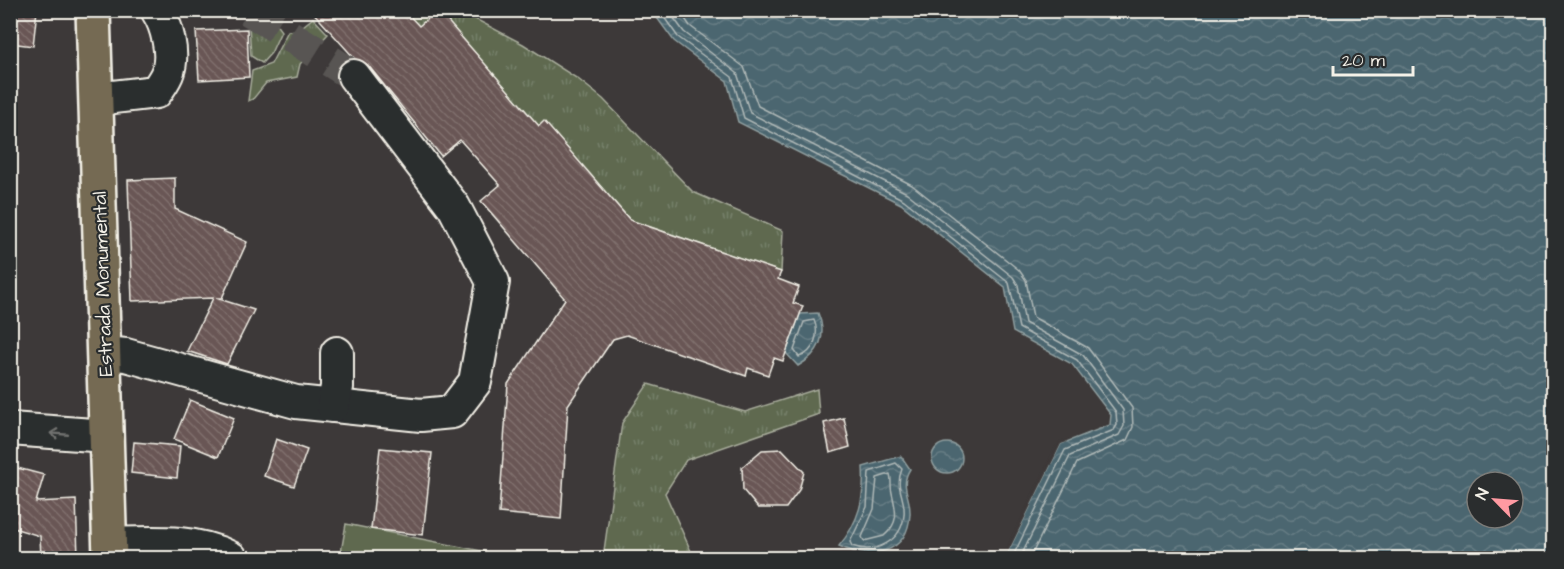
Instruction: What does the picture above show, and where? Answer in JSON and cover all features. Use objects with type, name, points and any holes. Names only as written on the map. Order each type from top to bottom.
[{"type":"main road","name":"Estrada Monumental","points":[[93,10],[110,551]]},
{"type":"street","points":[[96,99],[156,92],[168,72],[171,58],[163,19],[157,10]]},
{"type":"street","points":[[105,353],[126,355],[296,402],[421,415],[452,412],[475,382],[493,282],[454,207],[354,76]]},
{"type":"street","points":[[333,406],[337,387],[337,352]]},
{"type":"street","points":[[10,429],[107,436]]},
{"type":"street","points":[[110,551],[186,544],[210,549],[231,558]]},
{"type":"green space","points":[[248,11],[272,11],[275,23],[281,31],[271,53],[262,63],[251,56]]},
{"type":"green space","points":[[404,11],[437,11],[403,41]]},
{"type":"green space","points":[[438,11],[460,11],[523,44],[578,79],[603,99],[693,192],[783,231],[781,272],[630,220],[544,122],[539,126]]},
{"type":"green space","points":[[313,18],[328,34],[300,64],[297,77],[266,83],[253,99],[248,101],[252,71],[271,64],[288,31],[298,30]]},
{"type":"green space","points":[[648,384],[745,412],[817,389],[819,414],[686,460],[665,493],[694,558],[603,558],[622,423]]},
{"type":"green space","points":[[346,524],[487,552],[486,558],[340,558]]},
{"type":"water","points":[[652,11],[1553,11],[1553,558],[1005,558],[1061,444],[1110,425],[1111,415],[1072,364],[1013,332],[1005,287],[901,204],[738,122],[727,81],[674,41]]},
{"type":"water","points":[[818,313],[822,329],[820,344],[811,356],[798,366],[786,353],[800,314]]},
{"type":"water","points":[[947,443],[958,447],[962,458],[958,469],[947,473],[936,469],[932,458],[936,447]]},
{"type":"water","points":[[901,456],[910,469],[905,486],[910,514],[908,528],[902,538],[895,546],[875,553],[863,553],[839,546],[856,519],[862,499],[863,467]]},
{"type":"pier","points":[[1065,440],[1067,442],[1061,444],[1005,558],[1002,558],[1058,443]]},
{"type":"building","points":[[10,10],[37,10],[33,46],[10,43]]},
{"type":"building","points":[[311,10],[404,10],[419,26],[438,10],[539,126],[544,121],[630,220],[781,272],[778,279],[799,287],[793,303],[803,306],[783,361],[774,358],[768,375],[748,368],[746,376],[627,335],[613,339],[568,405],[561,519],[499,513],[508,384],[565,299],[481,201],[500,185],[460,140],[441,156],[368,65],[355,59]]},
{"type":"building","points":[[247,29],[249,77],[199,80],[196,31]]},
{"type":"building","points":[[175,178],[175,209],[247,242],[222,298],[216,298],[254,310],[227,364],[187,351],[213,298],[132,301],[128,180]]},
{"type":"building","points":[[190,400],[234,418],[218,457],[174,439]]},
{"type":"building","points":[[844,418],[850,447],[830,453],[824,423]]},
{"type":"building","points":[[276,439],[307,450],[294,486],[264,476]]},
{"type":"building","points":[[134,442],[180,446],[177,478],[131,473]]},
{"type":"building","points":[[380,448],[432,453],[423,535],[371,529]]},
{"type":"building","points":[[782,449],[804,472],[799,490],[786,508],[758,508],[743,490],[742,467],[762,450]]},
{"type":"building","points":[[10,466],[44,475],[36,502],[76,500],[78,557],[41,558],[40,536],[10,527]]},
{"type":"tunnel","points":[[249,10],[354,76]]}]
